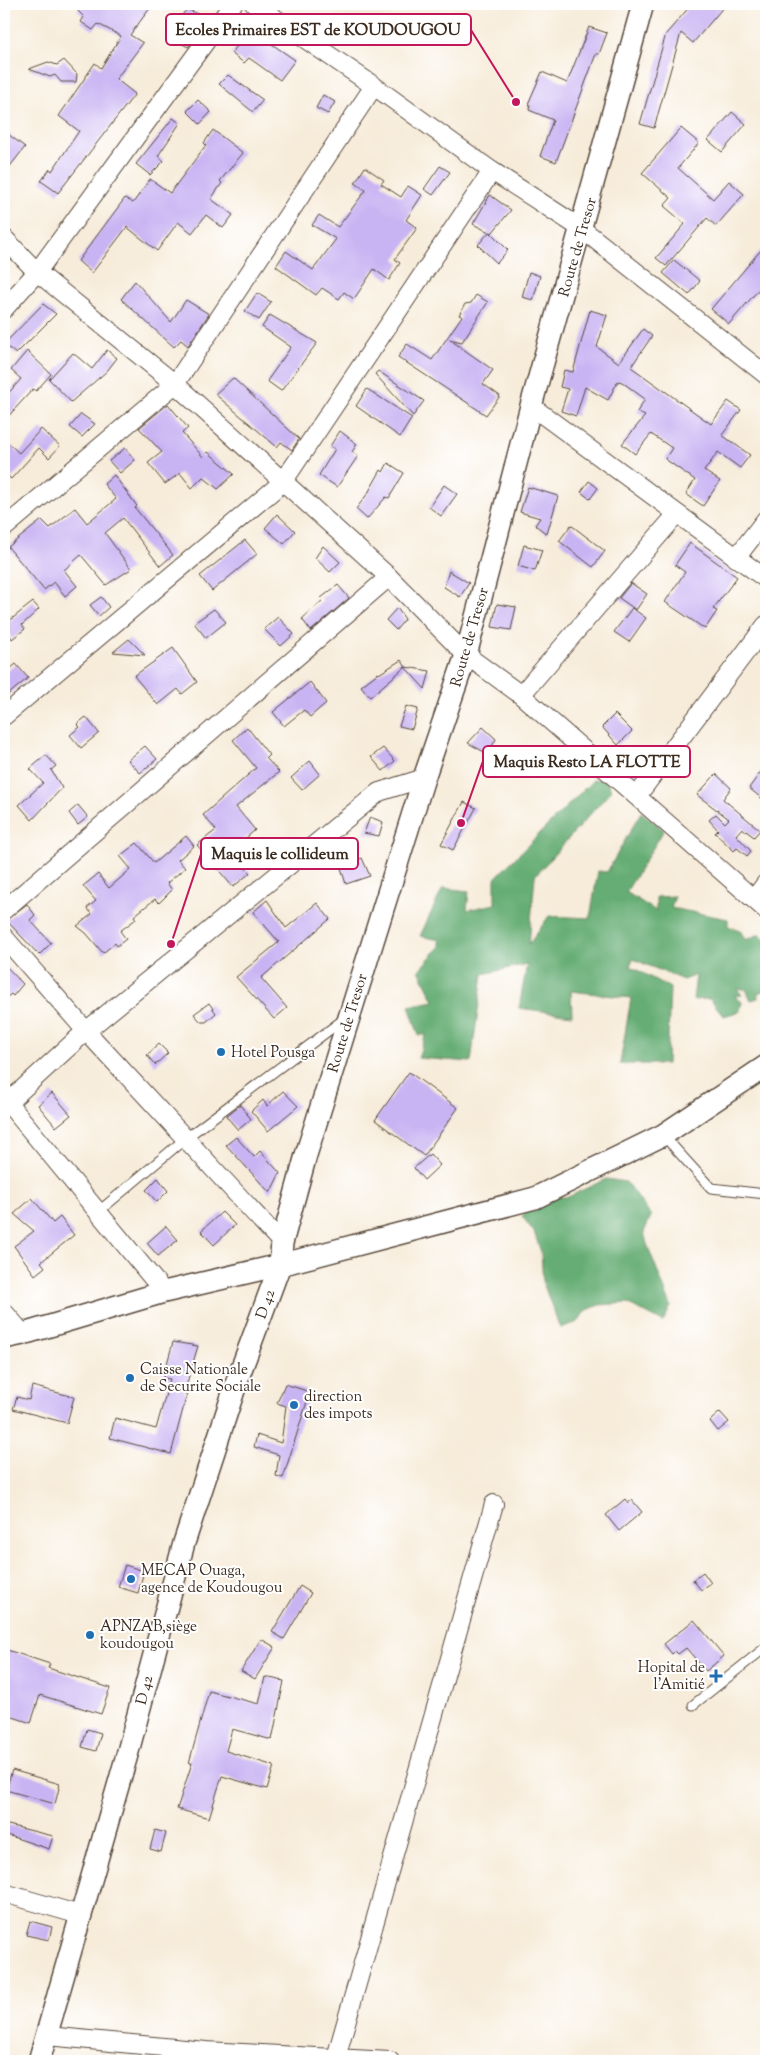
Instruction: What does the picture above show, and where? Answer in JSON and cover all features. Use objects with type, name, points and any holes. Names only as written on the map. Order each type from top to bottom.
[{"type":"street","points":[[4,309],[37,272],[233,4]]},
{"type":"street","points":[[254,4],[374,86],[492,171],[582,229],[766,376]]},
{"type":"street","name":"Route de Tresor","points":[[280,1265],[282,1243],[306,1155],[424,778],[466,654],[531,406],[582,229],[643,4]]},
{"type":"street","points":[[4,528],[176,384],[374,86]]},
{"type":"street","points":[[4,716],[283,482],[492,171]]},
{"type":"street","points":[[4,238],[37,272],[176,384],[389,577],[466,654],[521,695],[760,905],[766,883]]},
{"type":"street","points":[[531,406],[766,579]]},
{"type":"street","points":[[521,695],[677,514]]},
{"type":"street","points":[[736,558],[766,519]]},
{"type":"street","points":[[4,910],[389,577]]},
{"type":"street","points":[[637,796],[766,626]]},
{"type":"street","points":[[282,1243],[466,654]]},
{"type":"street","points":[[164,1292],[5,1102],[86,1032],[379,792],[424,778]]},
{"type":"street","points":[[4,937],[86,1032],[282,1243]]},
{"type":"street","points":[[4,1312],[13,1336],[164,1292],[280,1265],[535,1198],[664,1136],[766,1066]]},
{"type":"street","name":"D 42","points":[[39,2061],[184,1543],[239,1375],[280,1265]]},
{"type":"street","points":[[335,2060],[494,1504]]},
{"type":"street","points":[[4,1893],[80,1915]]},
{"type":"street","points":[[47,2036],[204,2056],[390,2061]]},
{"type":"lane","points":[[98,1212],[186,1138],[350,1014]]},
{"type":"lane","points":[[664,1136],[711,1188],[766,1194]]},
{"type":"lane","points":[[693,1705],[766,1647]]},
{"type":"green space","points":[[607,779],[611,791],[535,876],[529,944],[549,916],[590,918],[598,871],[607,872],[641,812],[664,830],[626,892],[656,911],[656,897],[675,896],[671,908],[728,919],[728,926],[740,930],[745,940],[760,934],[766,941],[766,990],[758,993],[758,998],[751,1000],[746,989],[737,989],[742,995],[734,996],[742,1002],[740,1011],[724,1016],[710,999],[693,1000],[696,975],[683,980],[633,959],[630,966],[670,988],[667,1064],[620,1064],[631,998],[571,991],[572,1015],[519,1008],[527,964],[483,974],[471,1062],[418,1058],[426,1034],[419,1036],[409,1006],[434,1001],[419,970],[440,946],[440,940],[420,936],[443,888],[469,891],[467,910],[495,904],[495,878],[593,780]]},
{"type":"green space","points":[[606,1179],[626,1182],[651,1216],[644,1232],[671,1306],[663,1322],[627,1303],[599,1305],[585,1311],[578,1322],[560,1328],[543,1283],[541,1252],[534,1232],[522,1216],[540,1196],[568,1197]]},
{"type":"building","points":[[84,4],[153,4],[130,35],[143,43],[116,79],[135,94],[58,193],[41,181],[50,169],[52,171],[79,131],[59,116],[95,63],[101,68],[121,36],[98,24],[93,30],[81,22],[84,17],[77,10]]},
{"type":"building","points":[[692,4],[726,4],[693,43],[681,33],[654,128],[640,124],[666,34]]},
{"type":"building","points":[[187,9],[200,15],[188,34],[194,39],[188,47],[166,35]]},
{"type":"building","points":[[244,25],[295,60],[280,80],[249,58],[244,63],[231,53],[240,43],[234,40]]},
{"type":"building","points":[[589,27],[607,33],[599,54],[596,54],[556,162],[540,156],[553,120],[529,110],[530,105],[528,104],[542,72],[567,83]]},
{"type":"building","points":[[64,60],[77,74],[76,82],[61,82],[55,75],[50,77],[29,69],[48,62],[57,65]]},
{"type":"building","points":[[228,75],[263,100],[253,112],[219,84]]},
{"type":"building","points":[[323,95],[335,102],[328,114],[316,108]]},
{"type":"building","points":[[198,100],[211,112],[200,124],[187,111]]},
{"type":"building","points":[[732,112],[746,124],[722,152],[708,140]]},
{"type":"building","points":[[173,118],[180,123],[158,156],[164,161],[150,175],[136,164]]},
{"type":"building","points":[[681,128],[699,143],[678,168],[713,199],[729,181],[744,194],[716,226],[707,218],[666,266],[656,258],[685,224],[664,206],[671,198],[642,173]]},
{"type":"building","points":[[213,130],[243,153],[220,181],[222,183],[211,199],[233,215],[223,228],[206,215],[192,233],[178,222],[157,251],[127,227],[92,273],[78,261],[125,198],[133,203],[150,179],[170,193],[206,145],[204,143]]},
{"type":"building","points":[[4,131],[25,147],[4,174]]},
{"type":"building","points":[[440,166],[450,172],[433,195],[424,189]]},
{"type":"building","points":[[365,167],[384,180],[381,184],[401,197],[408,186],[422,195],[406,220],[417,228],[395,259],[400,263],[389,280],[374,269],[354,299],[344,292],[339,299],[322,288],[316,295],[276,266],[286,251],[313,270],[336,239],[312,225],[319,215],[338,227],[366,190],[355,183]]},
{"type":"building","points":[[490,195],[511,210],[492,233],[490,232],[508,250],[497,263],[478,245],[489,232],[473,224]]},
{"type":"building","points":[[766,244],[766,281],[729,324],[711,309]]},
{"type":"building","points":[[674,260],[700,281],[689,295],[663,273]]},
{"type":"building","points":[[529,272],[540,276],[533,300],[522,297]]},
{"type":"building","points":[[135,281],[171,322],[186,300],[209,314],[188,346],[181,340],[174,347],[121,299]]},
{"type":"building","points":[[257,293],[271,302],[259,320],[245,311]]},
{"type":"building","points":[[476,295],[488,302],[462,342],[449,339],[493,370],[483,384],[500,396],[486,415],[398,357],[407,344],[432,360],[462,316],[459,315],[465,304],[471,303]]},
{"type":"building","points":[[43,304],[56,314],[16,354],[4,344]]},
{"type":"building","points":[[590,310],[607,315],[597,347],[619,363],[643,329],[652,336],[631,367],[711,424],[728,401],[741,410],[722,435],[750,455],[740,468],[718,452],[704,471],[720,481],[703,506],[686,494],[695,480],[665,459],[672,448],[651,434],[635,454],[622,444],[645,416],[637,412],[645,399],[622,382],[618,381],[608,400],[585,387],[576,416],[561,411],[568,389],[560,387],[564,370],[573,372]]},
{"type":"building","points":[[270,315],[317,343],[281,391],[267,381],[291,347],[262,327]]},
{"type":"building","points":[[107,350],[117,358],[107,371],[71,402],[49,379],[73,353],[92,369]]},
{"type":"building","points":[[27,351],[51,374],[36,391],[33,389],[4,421],[4,398],[21,379],[11,370]]},
{"type":"building","points":[[378,371],[424,401],[413,416],[375,374]]},
{"type":"building","points":[[233,378],[299,439],[292,450],[281,442],[277,447],[215,394]]},
{"type":"building","points":[[367,389],[412,418],[400,437],[356,406]]},
{"type":"building","points":[[168,404],[188,428],[182,433],[203,457],[208,452],[234,474],[218,489],[203,477],[192,488],[180,473],[165,484],[148,463],[162,452],[139,428]]},
{"type":"building","points":[[81,414],[95,424],[82,437],[70,427]]},
{"type":"building","points":[[41,429],[60,446],[49,458],[39,448],[11,479],[4,472],[4,439],[19,453]]},
{"type":"building","points":[[340,431],[357,444],[352,452],[358,456],[337,487],[319,475],[335,449],[330,446]]},
{"type":"building","points":[[125,448],[135,460],[120,473],[109,461]]},
{"type":"building","points":[[388,463],[404,473],[389,498],[386,497],[367,519],[356,509],[381,470],[383,472]]},
{"type":"building","points":[[114,475],[137,506],[135,508],[173,555],[160,566],[123,518],[105,533],[131,569],[106,585],[81,555],[64,570],[77,586],[65,596],[54,582],[44,590],[8,547],[42,520],[50,528],[75,508],[87,523],[116,499],[104,484]]},
{"type":"building","points":[[589,481],[598,488],[590,499],[581,492]]},
{"type":"building","points":[[444,485],[457,494],[441,516],[429,507]]},
{"type":"building","points":[[528,487],[558,496],[547,534],[535,525],[540,518],[520,512]]},
{"type":"building","points":[[277,514],[295,531],[284,544],[265,528]]},
{"type":"building","points":[[571,525],[605,551],[593,567],[559,541]]},
{"type":"building","points":[[245,540],[257,554],[212,591],[200,576]]},
{"type":"building","points":[[690,543],[737,577],[713,609],[717,611],[705,629],[665,602],[685,572],[675,565]]},
{"type":"building","points":[[524,545],[542,550],[535,571],[518,566]]},
{"type":"building","points":[[323,546],[340,562],[330,572],[315,558]]},
{"type":"building","points":[[449,571],[469,583],[460,597],[444,587]]},
{"type":"building","points":[[631,583],[647,594],[636,610],[619,598]]},
{"type":"building","points":[[338,585],[349,598],[311,631],[302,619],[323,600],[321,598]]},
{"type":"building","points":[[101,597],[109,607],[99,616],[90,605]]},
{"type":"building","points":[[33,602],[39,609],[22,625],[25,629],[12,639],[4,625]]},
{"type":"building","points":[[497,604],[516,607],[511,630],[492,627]]},
{"type":"building","points":[[397,608],[405,619],[396,630],[386,620]]},
{"type":"building","points":[[632,608],[646,618],[629,642],[614,632]]},
{"type":"building","points":[[214,609],[226,622],[206,638],[194,623]]},
{"type":"building","points":[[278,617],[294,634],[281,646],[264,629]]},
{"type":"building","points":[[129,639],[145,655],[113,652]]},
{"type":"building","points":[[173,648],[197,682],[182,694],[178,689],[158,705],[134,676]]},
{"type":"building","points":[[401,660],[406,667],[430,671],[425,689],[405,667],[370,697],[361,686],[378,673]]},
{"type":"building","points":[[16,664],[28,678],[4,698],[4,674]]},
{"type":"building","points":[[310,682],[326,703],[310,717],[304,710],[284,726],[273,712]]},
{"type":"building","points":[[406,706],[418,709],[412,729],[399,726]]},
{"type":"building","points":[[615,714],[632,731],[618,745],[602,727]]},
{"type":"building","points":[[86,717],[99,733],[81,748],[70,735],[80,727],[77,724]]},
{"type":"building","points":[[247,727],[269,755],[266,758],[279,772],[236,807],[255,830],[230,852],[250,873],[233,887],[197,845],[216,830],[203,815],[256,768],[233,740]]},
{"type":"building","points":[[483,727],[496,739],[488,754],[468,743]]},
{"type":"building","points":[[145,746],[157,759],[140,773],[128,760]]},
{"type":"building","points":[[383,748],[395,761],[383,771],[371,757]]},
{"type":"building","points":[[46,755],[56,766],[51,770],[62,788],[32,820],[19,805],[43,783],[30,769]]},
{"type":"building","points":[[310,761],[320,774],[302,790],[291,778]]},
{"type":"building","points":[[766,765],[766,802],[749,788]]},
{"type":"building","points":[[716,774],[731,788],[723,799],[760,830],[754,837],[742,828],[736,835],[751,851],[747,856],[737,848],[734,851],[715,833],[718,830],[709,820],[716,814],[725,823],[729,819],[697,795]]},
{"type":"building","points":[[464,802],[476,808],[453,850],[441,844]]},
{"type":"building","points":[[78,805],[88,817],[78,825],[69,813]]},
{"type":"building","points":[[370,817],[383,822],[379,836],[364,833]]},
{"type":"building","points":[[186,836],[194,846],[178,860],[185,868],[167,883],[172,890],[159,903],[155,899],[134,916],[136,919],[120,931],[126,939],[117,946],[115,943],[103,953],[86,933],[77,926],[92,914],[87,908],[96,901],[83,886],[98,874],[109,888],[131,869],[120,856],[137,843],[154,863]]},
{"type":"building","points":[[362,858],[370,876],[346,884],[341,868]]},
{"type":"building","points":[[267,900],[286,928],[317,903],[330,919],[261,978],[287,1008],[274,1019],[236,977],[279,942],[253,912]]},
{"type":"building","points":[[27,904],[35,915],[30,920],[51,943],[39,955],[6,920]]},
{"type":"building","points":[[4,964],[23,984],[13,996],[11,994],[4,1000]]},
{"type":"building","points":[[209,1003],[216,1013],[206,1022],[201,1022],[194,1014]]},
{"type":"building","points":[[159,1044],[168,1053],[155,1065],[147,1055]]},
{"type":"building","points":[[409,1072],[458,1108],[424,1156],[375,1120]]},
{"type":"building","points":[[283,1091],[298,1106],[268,1131],[251,1111],[263,1100],[267,1106]]},
{"type":"building","points":[[52,1093],[71,1115],[56,1127],[38,1105]]},
{"type":"building","points":[[240,1105],[251,1119],[238,1130],[226,1116]]},
{"type":"building","points":[[236,1137],[254,1157],[260,1151],[280,1173],[270,1193],[226,1145]]},
{"type":"building","points":[[430,1154],[440,1165],[424,1180],[414,1168]]},
{"type":"building","points":[[158,1178],[168,1191],[157,1202],[146,1190]]},
{"type":"building","points":[[32,1198],[53,1223],[60,1217],[74,1235],[41,1262],[45,1267],[35,1275],[14,1246],[34,1231],[14,1214]]},
{"type":"building","points":[[222,1212],[235,1225],[214,1245],[201,1231]]},
{"type":"building","points":[[166,1226],[178,1240],[158,1256],[147,1243]]},
{"type":"building","points":[[173,1342],[198,1346],[184,1393],[187,1394],[171,1454],[110,1438],[115,1418],[156,1429],[170,1379],[163,1378]]},
{"type":"building","points":[[285,1384],[310,1392],[283,1478],[276,1476],[279,1455],[254,1447],[257,1435],[281,1443],[286,1406],[277,1403]]},
{"type":"building","points":[[32,1386],[74,1397],[67,1423],[13,1409],[17,1397],[29,1400]]},
{"type":"building","points":[[720,1412],[729,1422],[718,1431],[710,1421]]},
{"type":"building","points":[[625,1499],[628,1503],[632,1500],[642,1512],[619,1531],[606,1515]]},
{"type":"building","name":"MECAP Ouaga, agence de Koudougou","points":[[125,1565],[144,1571],[138,1593],[118,1587]]},
{"type":"building","points":[[703,1572],[711,1583],[701,1590],[693,1580]]},
{"type":"building","points":[[300,1586],[311,1593],[284,1639],[272,1632]]},
{"type":"building","points":[[694,1620],[724,1656],[706,1671],[686,1648],[678,1654],[675,1651],[672,1654],[664,1644]]},
{"type":"building","points":[[261,1639],[275,1647],[255,1679],[241,1671]]},
{"type":"building","points":[[4,1649],[50,1664],[48,1668],[110,1688],[101,1714],[40,1695],[31,1723],[4,1714]]},
{"type":"building","points":[[265,1677],[284,1681],[272,1740],[232,1729],[226,1751],[274,1766],[267,1789],[222,1776],[209,1818],[177,1809],[192,1763],[189,1763],[209,1691],[259,1704]]},
{"type":"building","points":[[87,1729],[101,1733],[96,1751],[82,1747]]},
{"type":"building","points":[[12,1770],[60,1784],[55,1804],[6,1790]]},
{"type":"building","points":[[4,1824],[53,1836],[49,1849],[4,1834]]},
{"type":"building","points":[[155,1830],[166,1833],[161,1852],[150,1849]]},
{"type":"building","points":[[30,1921],[52,1927],[49,1940],[26,1935]]},
{"type":"place","name":"Ecoles Primaires EST de KOUDOUGOU","points":[[516,102]]},
{"type":"place","name":"Maquis Resto LA FLOTTE","points":[[461,823]]},
{"type":"place","name":"Maquis le collideum","points":[[171,944]]},
{"type":"place","name":"Hotel Pousga","points":[[221,1052]]},
{"type":"place","name":"Caisse Nationale de Securite Sociale","points":[[130,1378]]},
{"type":"place","name":"direction des impots","points":[[294,1405]]},
{"type":"place","name":"MECAP Ouaga, agence de Koudougou","points":[[131,1579]]},
{"type":"place","name":"APNZAB,siège koudougou","points":[[90,1635]]},
{"type":"place","name":"Hopital de l'Amitié","points":[[716,1676]]}]
